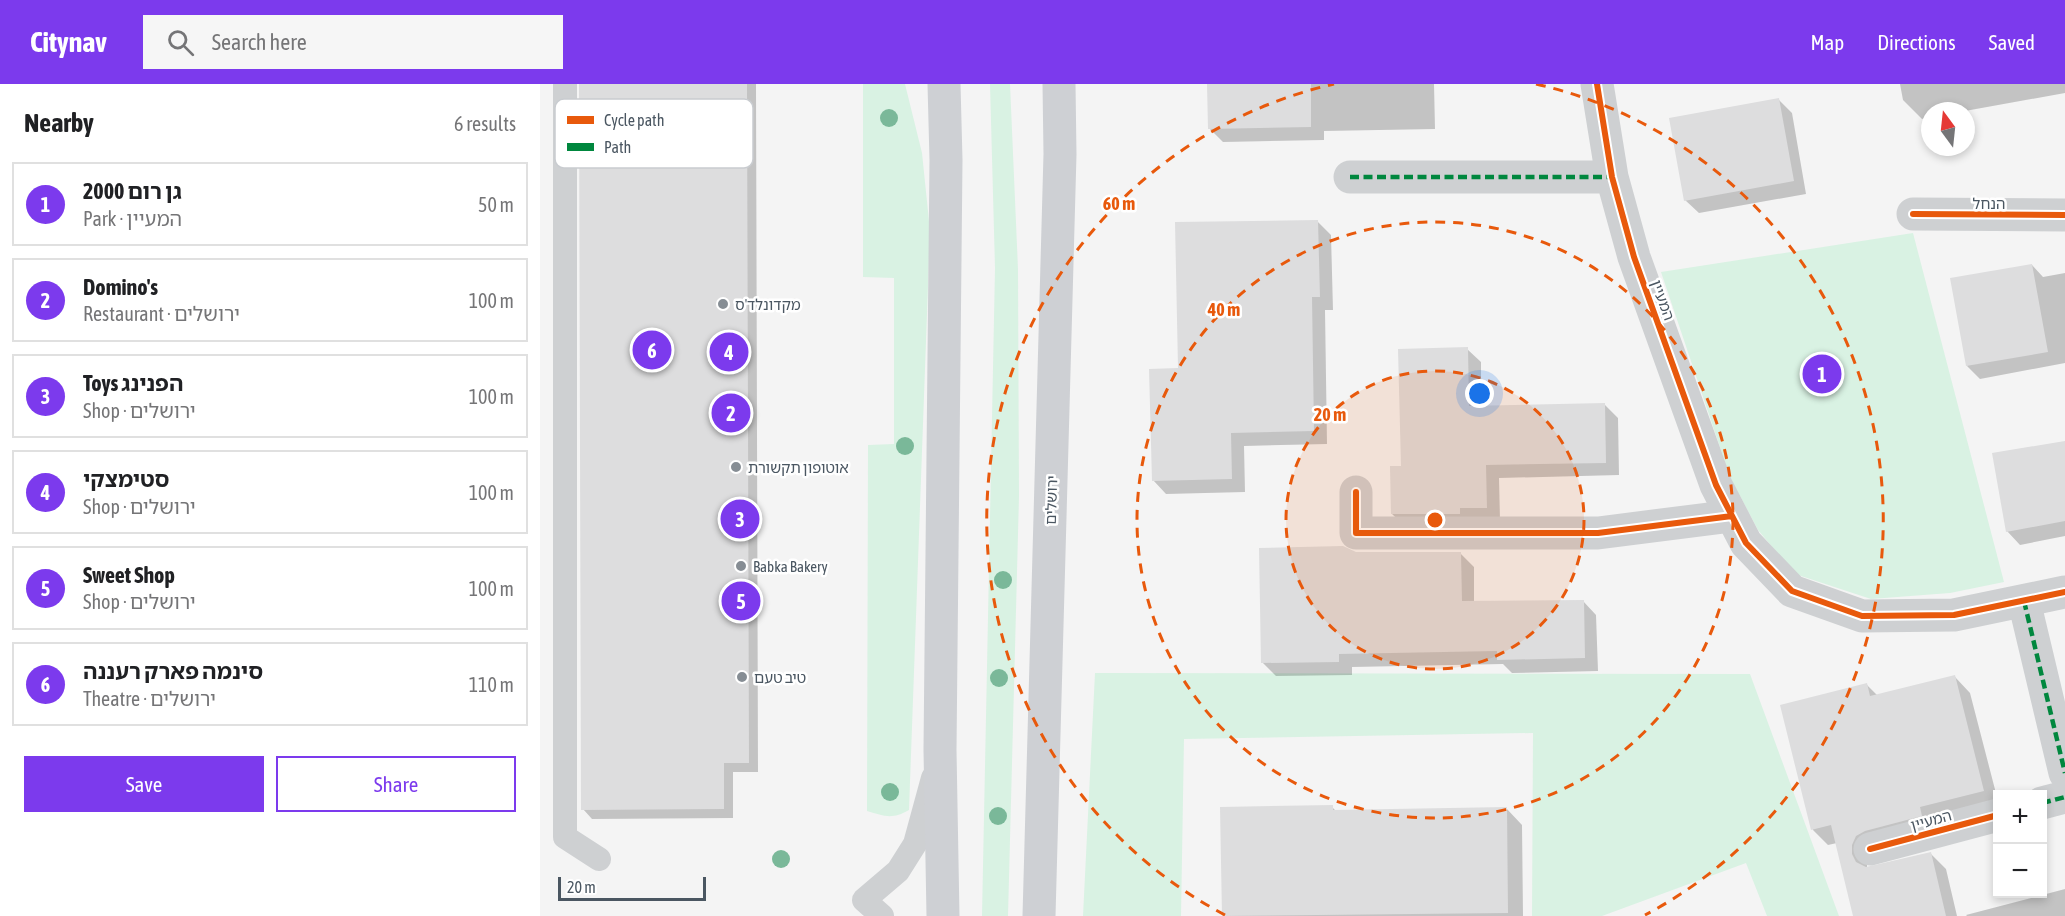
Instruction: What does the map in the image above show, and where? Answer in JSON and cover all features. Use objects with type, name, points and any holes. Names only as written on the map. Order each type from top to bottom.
[{"type":"main road","points":[[943,916],[940,750],[946,160],[944,84]]},
{"type":"main road","name":"ירושלים","points":[[1039,916],[1060,154],[1059,84]]},
{"type":"street","name":"המעיין","points":[[1597,84],[1612,177],[1634,257],[1716,486],[1746,543],[1792,591],[1862,616],[1954,615],[2065,592]]},
{"type":"street","points":[[1350,177],[1612,177]]},
{"type":"street","name":"הנחל","points":[[1913,214],[2065,215]]},
{"type":"street","points":[[1356,492],[1356,533],[1599,533],[1732,516]]},
{"type":"street","points":[[2024,601],[2065,772]]},
{"type":"street","points":[[2047,802],[2065,797]]},
{"type":"street","name":"המעיין","points":[[1870,849],[1993,816]]},
{"type":"lane","points":[[565,168],[565,837],[599,859]]},
{"type":"lane","points":[[882,916],[864,900],[898,871],[915,844],[940,750]]},
{"type":"green space","points":[[863,84],[905,84],[922,153],[930,231],[909,810],[893,816],[883,816],[867,811],[868,445],[894,444],[894,278],[863,277]]},
{"type":"green space","points":[[990,84],[1010,84],[1018,269],[1019,496],[1008,916],[982,916],[995,268]]},
{"type":"green space","points":[[1913,233],[2004,582],[1950,593],[1871,599],[1795,574],[1758,530],[1730,477],[1661,272]]},
{"type":"green space","points":[[1095,673],[1750,674],[1839,916],[1767,916],[1746,863],[1602,916],[1532,916],[1533,733],[1184,739],[1181,916],[1083,916]]},
{"type":"building","points":[[579,84],[747,84],[747,99],[579,99]]},
{"type":"building","points":[[1207,84],[1311,84],[1311,127],[1208,129]]},
{"type":"building","points":[[1779,98],[1794,181],[1684,201],[1669,118]]},
{"type":"building","points":[[579,168],[747,168],[749,763],[724,763],[724,809],[581,810]]},
{"type":"building","points":[[1318,220],[1320,297],[1312,297],[1314,431],[1231,433],[1232,479],[1152,481],[1149,369],[1178,368],[1175,222]]},
{"type":"building","points":[[2032,264],[2048,352],[1966,366],[1950,278]]},
{"type":"building","points":[[1468,347],[1469,406],[1605,403],[1606,463],[1486,465],[1487,508],[1460,508],[1460,514],[1391,514],[1390,466],[1401,466],[1398,349]]},
{"type":"building","points":[[2065,441],[2065,521],[2006,532],[1992,453]]},
{"type":"building","points":[[1343,546],[1356,552],[1461,552],[1462,601],[1584,600],[1585,658],[1497,660],[1497,651],[1339,654],[1339,662],[1261,663],[1259,548]]},
{"type":"building","points":[[1955,675],[1984,791],[1920,807],[1922,816],[1865,831],[1856,836],[1852,845],[1852,854],[1856,862],[1866,867],[1931,852],[1946,916],[1853,916],[1831,825],[1811,830],[1780,705],[1867,683],[1870,696]]},
{"type":"building","points":[[1333,805],[1333,810],[1507,807],[1508,913],[1222,916],[1220,807]]},
{"type":"marked path","points":[[1350,177],[1612,177]]},
{"type":"marked path","points":[[2024,601],[2065,773]]},
{"type":"marked path","points":[[2047,802],[2065,797]]},
{"type":"cycle path","points":[[1597,84],[1612,177],[1634,257],[1716,485],[1746,543],[1792,591],[1862,616],[1954,615],[2065,592]]},
{"type":"cycle path","points":[[1913,214],[2065,215]]},
{"type":"cycle path","points":[[1356,492],[1356,533],[1598,533],[1732,516]]},
{"type":"cycle path","points":[[1870,849],[1993,816]]},
{"type":"place","name":"מקדונלד'ס","points":[[723,304]]},
{"type":"place","name":"סינמה פארק רעננה","points":[[652,350]]},
{"type":"place","name":"סטימצקי","points":[[729,352]]},
{"type":"place","name":"גן רום 2000","points":[[1822,374]]},
{"type":"place","name":"Domino's","points":[[731,413]]},
{"type":"place","name":"אוטופון תקשורת","points":[[736,467]]},
{"type":"place","name":"Toys הפנינג","points":[[740,519]]},
{"type":"place","name":"Babka Bakery","points":[[741,566]]},
{"type":"place","name":"Sweet Shop","points":[[741,601]]},
{"type":"place","name":"טיב טעם","points":[[742,677]]}]
